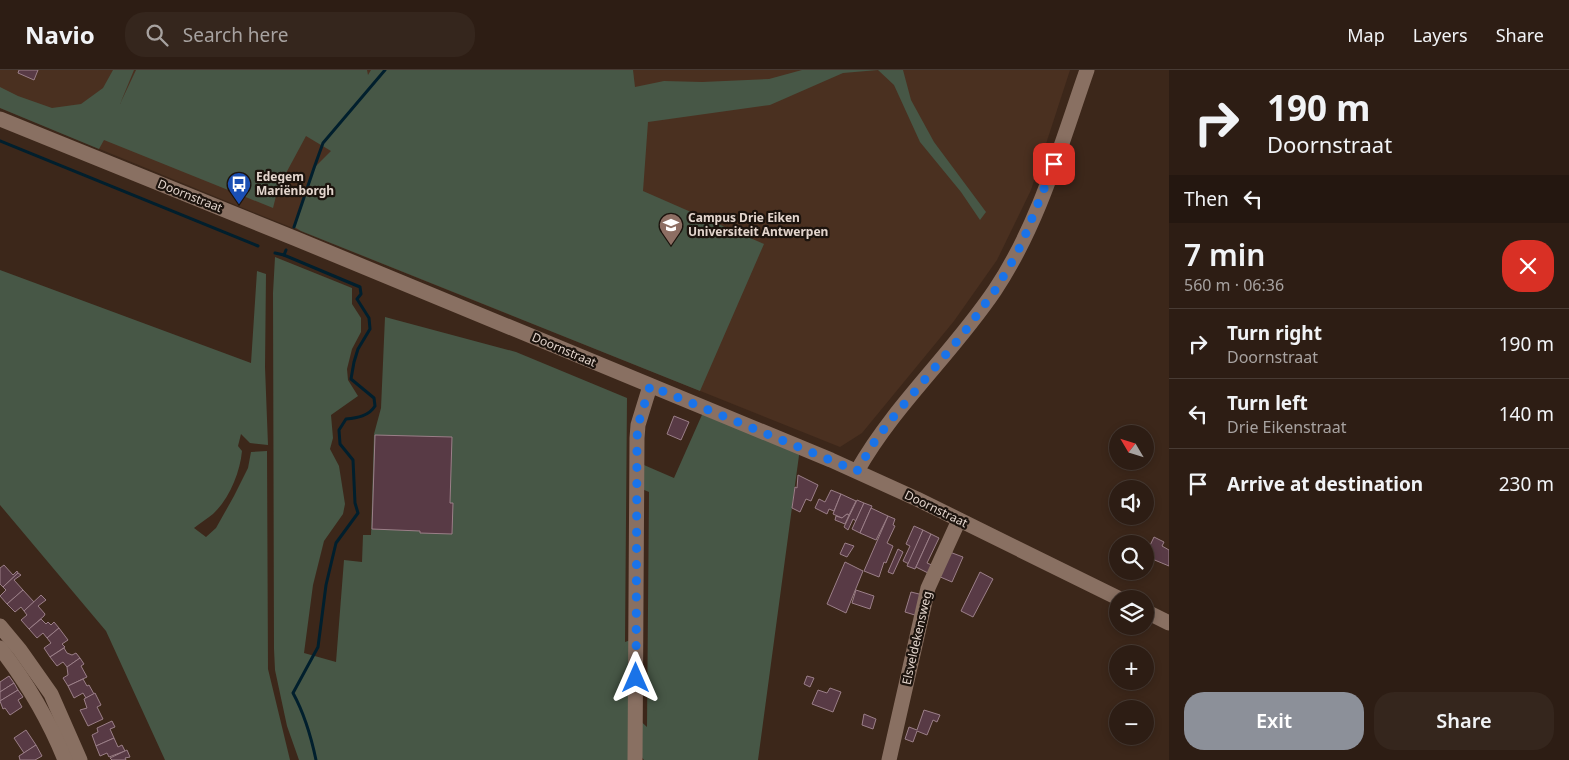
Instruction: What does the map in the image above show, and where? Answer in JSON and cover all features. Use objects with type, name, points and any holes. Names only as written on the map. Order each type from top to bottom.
[{"type":"street","points":[[857,471],[873,444],[890,421],[975,319],[996,289],[1012,252],[1037,210],[1086,70]]},
{"type":"street","name":"Doornstraat","points":[[0,120],[294,238],[857,471],[1109,594]]},
{"type":"street","points":[[635,760],[637,438],[638,425],[650,386]]},
{"type":"street","name":"Elsveldekensweg","points":[[889,760],[928,588],[959,520]]},
{"type":"street","points":[[1154,616],[1169,623]]},
{"type":"street","points":[[0,626],[20,650],[51,694],[80,760]]},
{"type":"street","points":[[0,648],[23,678],[43,713],[65,760]]},
{"type":"shaded area","name":"Campus Drie Eiken Universiteit Antwerpen","points":[[0,70],[1070,70],[1031,190],[997,260],[954,321],[862,433],[840,447],[258,214],[0,108]]},
{"type":"green space","points":[[113,70],[134,70],[120,104],[136,70],[367,70],[368,75],[371,70],[633,70],[635,87],[664,81],[702,82],[769,79],[802,70],[878,70],[843,73],[770,105],[648,122],[643,191],[764,244],[700,391],[294,227],[314,168],[331,151],[306,136],[278,188],[273,208],[104,140],[99,149],[0,108],[0,87],[18,96],[52,108],[81,104],[103,88]]},
{"type":"green space","points":[[878,70],[903,70],[911,100],[934,142],[986,212],[980,220],[961,192],[920,142],[894,85]]},
{"type":"green space","points":[[275,257],[352,288],[352,304],[361,318],[361,332],[352,349],[347,369],[348,380],[358,396],[331,415],[333,438],[330,449],[339,466],[345,504],[343,514],[324,541],[313,585],[304,653],[336,662],[344,560],[362,562],[363,535],[371,535],[374,434],[381,408],[385,317],[516,352],[627,398],[625,642],[636,638],[636,717],[647,727],[649,492],[637,487],[637,462],[674,478],[705,408],[800,448],[758,760],[644,760],[636,750],[635,760],[299,760],[287,726],[275,670],[273,293]]},
{"type":"green space","points":[[0,270],[251,363],[257,271],[266,274],[265,367],[268,445],[250,443],[241,434],[238,446],[242,451],[241,459],[229,493],[213,514],[194,528],[206,537],[216,528],[248,468],[251,452],[267,451],[268,669],[290,760],[165,760],[106,631],[0,505]]},
{"type":"building","points":[[19,70],[38,70],[34,80],[18,73]]},
{"type":"building","points":[[674,416],[689,422],[681,440],[667,434]]},
{"type":"building","points":[[375,435],[452,437],[450,503],[453,503],[452,534],[372,529]]},
{"type":"building","points":[[798,475],[818,485],[811,501],[806,499],[800,512],[792,508]]},
{"type":"building","points":[[831,490],[841,494],[834,511],[829,509],[827,514],[815,508],[819,499],[825,502]]},
{"type":"building","points":[[841,494],[856,501],[849,515],[847,514],[842,518],[833,514]]},
{"type":"building","points":[[857,500],[864,503],[856,521],[853,519],[848,530],[844,527]]},
{"type":"building","points":[[864,503],[872,506],[860,533],[852,529]]},
{"type":"building","points":[[871,508],[888,516],[876,540],[860,533]]},
{"type":"building","points":[[847,514],[849,515],[845,524],[835,520],[836,516],[842,518]]},
{"type":"building","points":[[888,516],[895,519],[893,525],[895,526],[887,543],[893,546],[886,563],[884,562],[879,577],[864,571]]},
{"type":"building","points":[[914,526],[923,530],[909,564],[903,561],[910,546],[906,544]]},
{"type":"building","points":[[923,530],[931,534],[915,569],[907,566]]},
{"type":"building","points":[[931,534],[939,538],[927,563],[934,566],[930,574],[916,567]]},
{"type":"building","points":[[1154,537],[1164,542],[1162,546],[1169,550],[1169,566],[1154,560]]},
{"type":"building","points":[[845,543],[854,546],[847,557],[840,554]]},
{"type":"building","points":[[898,549],[903,552],[893,574],[888,572]]},
{"type":"building","points":[[947,551],[963,557],[952,582],[938,576]]},
{"type":"building","points":[[845,562],[863,571],[846,613],[827,604]]},
{"type":"building","points":[[4,565],[13,575],[17,571],[18,573],[3,587],[0,584],[0,568]]},
{"type":"building","points":[[980,572],[993,579],[973,617],[961,611]]},
{"type":"building","points":[[18,573],[21,575],[14,580],[23,590],[7,604],[0,596],[6,590],[3,587]]},
{"type":"building","points":[[23,590],[34,602],[24,611],[21,607],[15,612],[7,604]]},
{"type":"building","points":[[856,590],[874,596],[870,609],[852,603]]},
{"type":"building","points":[[911,592],[923,595],[918,616],[905,612]]},
{"type":"building","points":[[41,595],[46,600],[38,606],[45,614],[29,629],[21,620],[27,615],[24,611]]},
{"type":"building","points":[[41,619],[46,624],[48,622],[51,625],[54,622],[59,628],[47,638],[43,633],[37,638],[29,629]]},
{"type":"building","points":[[59,628],[68,640],[62,644],[65,647],[50,657],[44,648],[51,643],[47,638]]},
{"type":"building","points":[[64,648],[67,653],[72,655],[76,653],[80,658],[67,667],[63,662],[57,666],[50,657]]},
{"type":"building","points":[[80,658],[84,664],[81,666],[87,677],[68,686],[63,678],[68,675],[67,667]]},
{"type":"building","points":[[9,676],[14,683],[0,692],[0,682]]},
{"type":"building","points":[[807,676],[814,678],[810,687],[804,684]]},
{"type":"building","points":[[83,679],[94,694],[86,698],[83,693],[74,698],[68,686]]},
{"type":"building","points":[[14,683],[18,690],[0,701],[0,692]]},
{"type":"building","points":[[830,688],[841,692],[833,712],[812,704],[818,690],[827,693]]},
{"type":"building","points":[[18,690],[23,697],[18,700],[22,707],[10,715],[5,708],[3,709],[0,701]]},
{"type":"building","points":[[95,693],[101,705],[97,707],[103,719],[88,726],[80,710],[87,708],[84,699]]},
{"type":"building","points":[[924,710],[940,715],[937,722],[933,720],[927,735],[917,731],[913,742],[905,739],[909,727],[917,730]]},
{"type":"building","points":[[864,714],[876,719],[873,729],[862,725]]},
{"type":"building","points":[[112,721],[115,727],[110,729],[114,738],[96,746],[92,735],[98,732],[97,728]]},
{"type":"building","points":[[26,730],[36,745],[24,753],[14,738]]},
{"type":"building","points":[[114,738],[118,747],[122,745],[125,751],[109,757],[107,753],[100,756],[96,746]]},
{"type":"building","points":[[36,745],[42,756],[35,760],[20,760],[19,756]]},
{"type":"building","points":[[127,750],[130,757],[125,758],[126,760],[112,760],[110,758]]},
{"type":"waterway","points":[[294,227],[323,143],[385,70]]},
{"type":"waterway","points":[[0,141],[258,246]]},
{"type":"waterway","points":[[286,250],[284,255],[360,287],[361,294],[357,299],[369,318],[370,329],[358,349],[351,379],[374,398],[375,406],[366,414],[346,419],[339,430],[340,444],[353,460],[355,503],[358,513],[336,543],[326,585],[318,647],[293,693],[307,726],[316,760]]},
{"type":"waterway","points":[[275,253],[284,255]]},
{"type":"place","name":"Edegem Mariënborgh","points":[[239,205]]},
{"type":"place","name":"Campus Drie Eiken Universiteit Antwerpen","points":[[671,246]]},
{"type":"route","points":[[636,678],[637,438],[638,425],[650,386],[857,471],[873,444],[890,421],[963,334],[996,289],[1016,255],[1034,217],[1054,164]]}]
